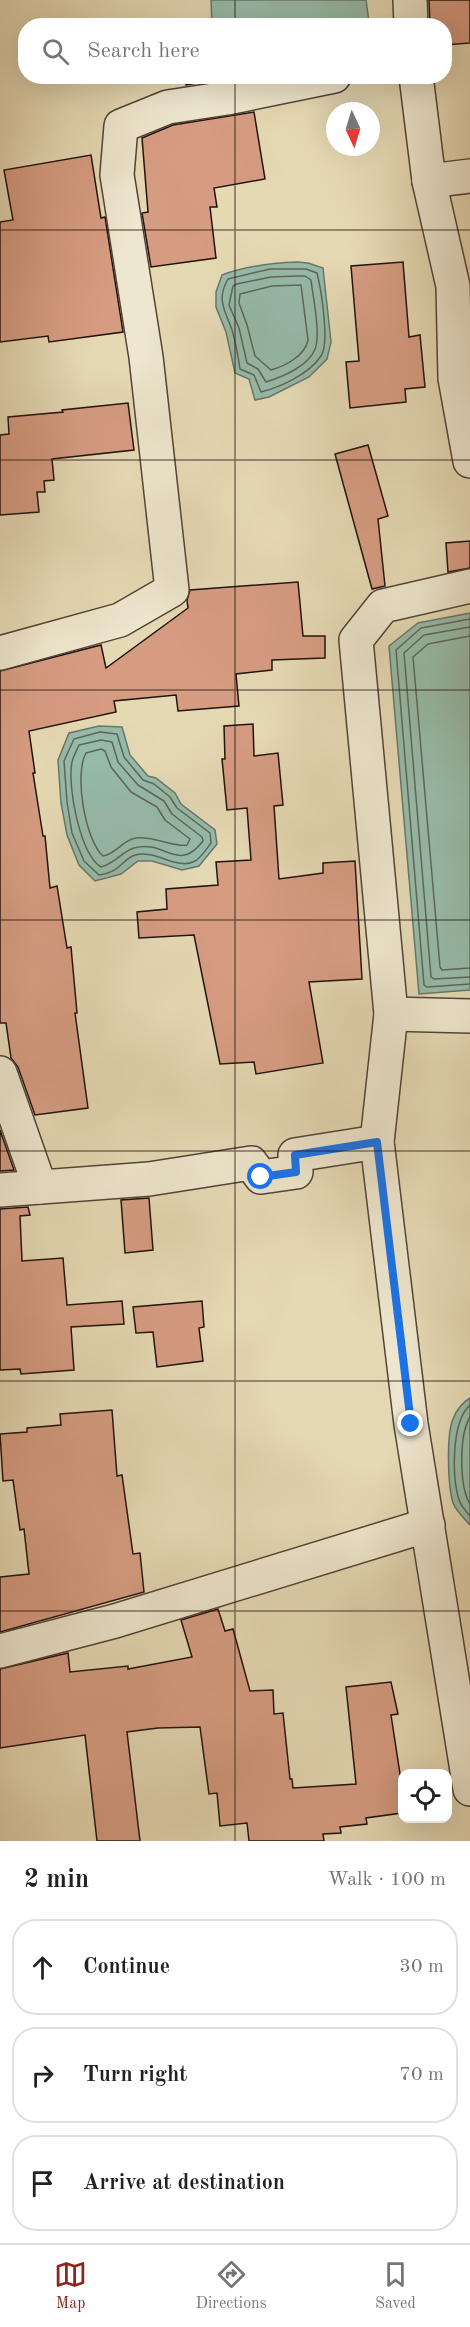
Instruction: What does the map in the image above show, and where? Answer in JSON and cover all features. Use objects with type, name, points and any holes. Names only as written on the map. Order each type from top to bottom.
[{"type":"street","points":[[410,0],[411,18]]},
{"type":"street","points":[[0,652],[120,620],[172,590],[146,357],[117,176],[122,126],[168,107],[295,84]]},
{"type":"street","points":[[417,84],[429,181],[453,286],[454,378],[470,461]]},
{"type":"street","points":[[429,181],[470,176]]},
{"type":"street","points":[[470,586],[383,606],[356,640],[392,1014],[377,1142],[411,1424],[470,1789]]},
{"type":"street","points":[[392,1014],[470,1016]]},
{"type":"street","points":[[0,1073],[40,1187]]},
{"type":"street","points":[[0,1190],[149,1179],[251,1164],[261,1177],[296,1172],[295,1155],[377,1142]]},
{"type":"street","points":[[0,1651],[115,1621],[428,1525]]},
{"type":"water","points":[[211,0],[366,0],[368,18],[212,18]]},
{"type":"water","points":[[297,262],[323,268],[331,342],[327,359],[309,377],[269,397],[255,400],[249,379],[235,373],[226,332],[216,307],[216,292],[222,275],[240,269]]},
{"type":"water","points":[[470,613],[470,990],[419,994],[389,646],[418,623]]},
{"type":"water","points":[[99,726],[122,727],[130,755],[148,776],[156,778],[175,793],[181,804],[215,830],[217,844],[199,866],[182,870],[152,861],[138,861],[121,874],[95,881],[79,865],[67,835],[61,803],[58,760],[69,733]]},
{"type":"water","points":[[470,1398],[470,1525],[453,1503],[448,1461],[449,1437],[453,1419],[464,1402]]},
{"type":"building","points":[[429,0],[470,0],[470,43],[452,44],[452,18],[430,18]]},
{"type":"building","points":[[254,112],[265,179],[214,188],[217,207],[210,207],[216,258],[151,267],[142,213],[148,212],[142,138],[173,125]]},
{"type":"building","points":[[91,155],[101,218],[105,217],[123,332],[49,342],[48,336],[0,342],[0,222],[13,220],[4,170]]},
{"type":"building","points":[[403,262],[409,337],[420,335],[425,387],[405,389],[406,402],[350,408],[346,362],[359,361],[351,266]]},
{"type":"building","points":[[128,403],[134,450],[52,459],[54,480],[44,481],[45,492],[37,492],[39,512],[0,515],[0,435],[9,434],[8,417]]},
{"type":"building","points":[[368,445],[388,516],[378,519],[385,586],[372,589],[335,454]]},
{"type":"building","points":[[470,541],[470,568],[448,572],[446,543]]},
{"type":"building","points":[[298,582],[303,636],[325,636],[325,658],[272,660],[272,670],[236,674],[239,706],[178,711],[176,695],[114,701],[116,712],[29,731],[35,773],[33,773],[43,836],[45,836],[50,888],[57,886],[67,948],[71,947],[77,1013],[75,1013],[88,1108],[35,1115],[18,1067],[11,1058],[6,1023],[0,1023],[0,671],[101,645],[106,668],[188,608],[187,600],[190,590]]},
{"type":"building","points":[[253,724],[254,756],[278,753],[283,805],[274,806],[279,879],[323,873],[323,863],[355,861],[362,979],[309,982],[323,1063],[256,1074],[254,1062],[220,1064],[194,935],[139,938],[137,912],[167,909],[166,889],[218,885],[216,862],[251,860],[247,808],[227,810],[222,759],[225,759],[224,726]]},
{"type":"building","points":[[0,1130],[14,1170],[0,1171]]},
{"type":"building","points":[[149,1198],[153,1250],[125,1253],[121,1200]]},
{"type":"building","points":[[28,1207],[30,1215],[20,1216],[22,1261],[63,1258],[67,1305],[122,1301],[124,1324],[71,1327],[74,1370],[21,1374],[20,1369],[0,1370],[0,1209]]},
{"type":"building","points":[[202,1301],[204,1327],[199,1328],[203,1361],[157,1367],[153,1332],[136,1333],[133,1307]]},
{"type":"building","points":[[112,1410],[117,1476],[122,1475],[133,1554],[140,1553],[144,1592],[0,1632],[0,1577],[29,1574],[24,1529],[20,1530],[13,1480],[3,1481],[0,1434],[27,1432],[27,1428],[61,1425],[60,1414]]},
{"type":"building","points":[[218,1609],[225,1631],[233,1629],[250,1691],[273,1690],[274,1714],[283,1713],[293,1788],[356,1784],[346,1687],[391,1682],[398,1714],[391,1715],[399,1769],[398,1814],[366,1818],[367,1824],[340,1827],[341,1833],[323,1834],[324,1841],[249,1841],[247,1823],[220,1826],[217,1793],[209,1794],[200,1727],[158,1728],[127,1732],[140,1841],[97,1841],[85,1735],[0,1748],[0,1669],[68,1653],[70,1672],[128,1666],[128,1669],[192,1657],[181,1620]]},
{"type":"route","points":[[261,1177],[296,1172],[295,1155],[377,1142],[411,1424]]}]
